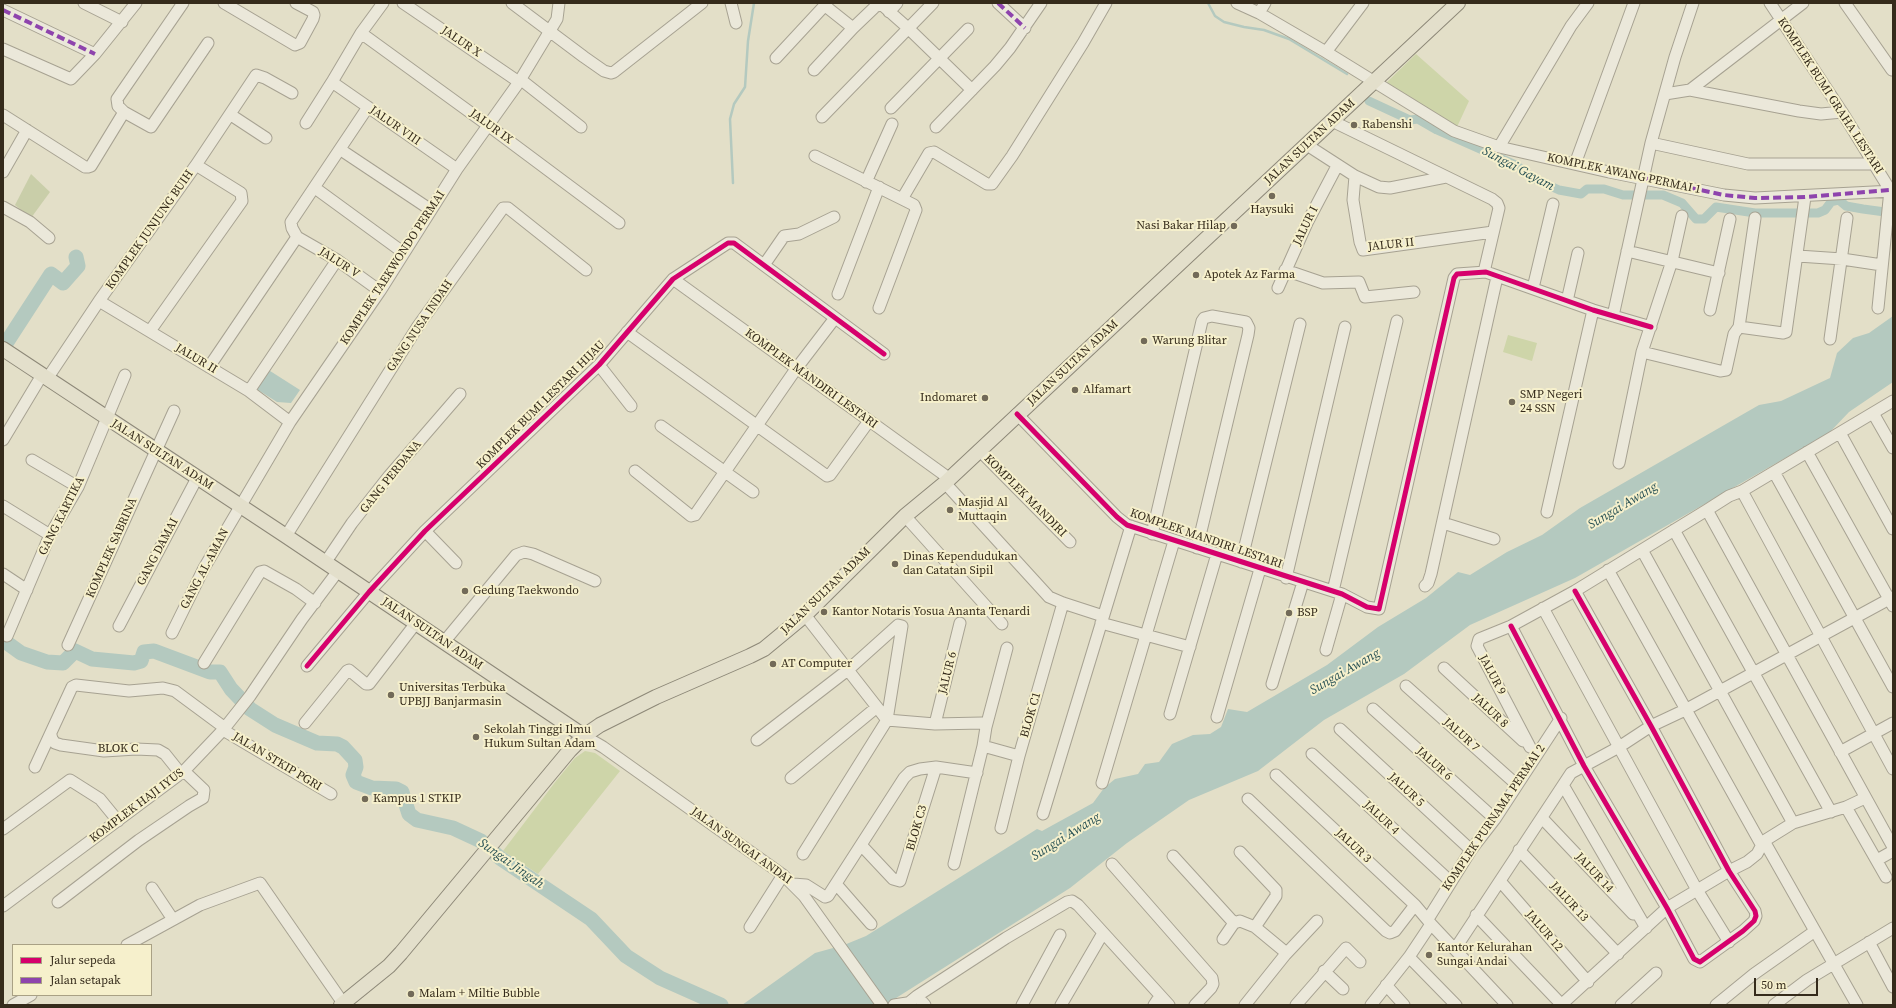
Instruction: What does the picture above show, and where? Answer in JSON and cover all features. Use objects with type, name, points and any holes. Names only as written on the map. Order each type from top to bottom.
[{"type":"main road","name":"JALAN SULTAN ADAM","points":[[5,351],[286,536],[584,736],[600,725],[656,697],[750,656],[764,648],[805,614],[905,516],[947,481],[1458,3]]},
{"type":"main road","points":[[342,1004],[389,966],[429,921],[570,750],[584,736]]},
{"type":"street","points":[[84,3],[122,22]]},
{"type":"street","points":[[184,3],[117,99],[118,106],[124,112],[151,127],[208,43]]},
{"type":"street","points":[[224,3],[296,45],[300,43],[314,16],[313,12],[296,3]]},
{"type":"street","points":[[306,123],[361,33],[383,3]]},
{"type":"street","name":"JALUR X","points":[[404,3],[520,80],[581,127]]},
{"type":"street","points":[[512,3],[604,71],[614,72],[702,3]]},
{"type":"street","name":"KOMPLEK TAEKWONDO PERMAI","points":[[240,506],[290,422],[380,291],[457,169],[489,126],[520,80],[557,20],[559,3]]},
{"type":"street","points":[[731,3],[736,23]]},
{"type":"street","points":[[889,12],[897,3]]},
{"type":"street","points":[[822,118],[933,3]]},
{"type":"street","points":[[998,3],[1025,28]]},
{"type":"street","points":[[936,127],[995,66],[1025,28],[1041,3]]},
{"type":"street","points":[[902,199],[931,151],[987,184],[992,184],[1012,156],[1083,43],[1106,3]]},
{"type":"street","name":"KOMPLEK AWANG PERMAI 1","points":[[1237,3],[1259,13],[1326,52],[1454,131],[1499,147],[1575,164],[1641,189],[1755,198],[1805,197],[1891,190]]},
{"type":"street","points":[[1259,13],[1265,3]]},
{"type":"street","points":[[1326,52],[1363,3]]},
{"type":"street","points":[[1499,147],[1571,26],[1588,3]]},
{"type":"street","points":[[1575,164],[1634,3]]},
{"type":"street","points":[[1613,316],[1651,143],[1675,57],[1693,3]]},
{"type":"street","name":"KOMPLEK BUMI GRAHA LESTARI","points":[[1770,3],[1842,112],[1891,190]]},
{"type":"street","points":[[1690,90],[1781,18],[1803,3]]},
{"type":"street","points":[[1845,3],[1892,70]]},
{"type":"street","points":[[3,49],[71,79],[122,22],[131,4]]},
{"type":"street","points":[[776,58],[826,4],[853,28]]},
{"type":"street","points":[[814,70],[853,28],[880,4],[908,28],[972,90]]},
{"type":"street","points":[[3,10],[94,54]]},
{"type":"street","points":[[891,108],[968,29]]},
{"type":"street","name":"JALUR IX","points":[[361,33],[619,223]]},
{"type":"street","points":[[196,166],[256,75],[265,78],[292,93]]},
{"type":"street","name":"JALUR VIII","points":[[332,82],[457,169]]},
{"type":"street","points":[[1665,94],[1690,90],[1799,111],[1821,114],[1842,112]]},
{"type":"street","points":[[209,367],[297,237],[292,228],[291,222],[341,150],[368,107]]},
{"type":"street","points":[[3,115],[85,167],[88,167],[91,166],[124,112]]},
{"type":"street","points":[[231,115],[266,138]]},
{"type":"street","points":[[1332,121],[1492,200],[1499,208],[1484,272],[1593,310],[1651,327]]},
{"type":"street","points":[[866,182],[892,124]]},
{"type":"street","points":[[3,172],[27,130]]},
{"type":"street","points":[[1651,143],[1748,164],[1875,164]]},
{"type":"street","points":[[1307,145],[1337,166],[1355,176],[1379,186],[1390,188],[1446,177]]},
{"type":"street","points":[[341,150],[431,210]]},
{"type":"street","points":[[815,156],[914,205],[916,210],[879,308]]},
{"type":"street","name":"KOMPLEK JUNJUNG BUIH","points":[[3,440],[45,377],[196,166],[241,193],[242,201],[150,331]]},
{"type":"street","name":"JALUR I","points":[[1278,288],[1285,270],[1337,166]]},
{"type":"street","name":"JALUR II","points":[[1355,176],[1353,200],[1360,242],[1364,250],[1493,232]]},
{"type":"street","points":[[838,294],[879,187]]},
{"type":"street","points":[[315,188],[404,253]]},
{"type":"street","points":[[1878,308],[1891,190]]},
{"type":"street","points":[[1739,327],[1783,333],[1786,332],[1798,256],[1805,197]]},
{"type":"street","points":[[1532,288],[1553,204]]},
{"type":"street","points":[[3,207],[30,222],[49,238]]},
{"type":"street","name":"GANG NUSA INDAH","points":[[286,536],[418,326],[503,208],[508,208],[586,270]]},
{"type":"street","points":[[1619,463],[1642,352],[1672,261],[1682,216]]},
{"type":"street","points":[[834,217],[799,234],[784,236],[764,265],[884,354]]},
{"type":"street","points":[[1642,352],[1723,371],[1726,370],[1734,334],[1739,327],[1755,218]]},
{"type":"street","points":[[1830,340],[1847,218]]},
{"type":"street","points":[[1710,310],[1730,219]]},
{"type":"street","name":"JALUR V","points":[[297,237],[337,260],[380,291]]},
{"type":"street","name":"KOMPLEK BUMI LESTARI HIJAU","points":[[307,666],[369,592],[425,531],[599,365],[673,279],[728,243],[734,243],[764,265]]},
{"type":"street","points":[[1627,251],[1719,273]]},
{"type":"street","points":[[1567,301],[1578,252]]},
{"type":"street","points":[[1798,256],[1842,259],[1882,265]]},
{"type":"street","points":[[249,391],[337,260]]},
{"type":"street","points":[[1285,270],[1323,283],[1359,282],[1365,297],[1414,292]]},
{"type":"street","name":"KOMPLEK MANDIRI LESTARI","points":[[1017,414],[1117,517],[1131,526],[1286,578],[1337,593],[1367,607],[1379,609],[1454,278],[1460,273],[1484,272]]},
{"type":"street","points":[[1425,586],[1428,583],[1431,574],[1443,523],[1497,277]]},
{"type":"street","name":"KOMPLEK MANDIRI LESTARI","points":[[673,279],[869,421],[947,481],[1049,597],[1102,619],[1190,647]]},
{"type":"street","name":"JALUR II","points":[[99,301],[249,391],[290,422]]},
{"type":"street","points":[[1547,512],[1593,310]]},
{"type":"street","points":[[1152,534],[1202,321],[1204,318],[1212,316],[1246,322],[1249,328],[1248,335],[1197,548]]},
{"type":"street","points":[[635,471],[693,516],[796,369],[835,318]]},
{"type":"street","points":[[1326,650],[1396,321]]},
{"type":"street","points":[[1241,562],[1300,324]]},
{"type":"street","points":[[1286,578],[1344,327]]},
{"type":"street","points":[[627,332],[829,476],[869,421]]},
{"type":"street","points":[[599,365],[631,406]]},
{"type":"street","name":"GANG KARTIKA","points":[[7,636],[50,535],[78,487],[106,418],[126,375]]},
{"type":"street","name":"GANG PERDANA","points":[[325,562],[352,524],[390,476],[460,394]]},
{"type":"street","points":[[1575,591],[1651,726],[1729,871],[1755,911],[1756,916],[1754,921],[1729,942],[1700,962],[1694,959],[1668,908],[1584,766],[1561,718],[1511,626],[1575,591],[1729,496],[1742,491],[1893,402]]},
{"type":"street","name":"KOMPLEK SABRINA","points":[[68,645],[174,411]]},
{"type":"street","points":[[1873,414],[1893,448]]},
{"type":"street","points":[[661,426],[724,473],[753,492]]},
{"type":"street","points":[[1840,433],[1893,529]]},
{"type":"street","name":"KOMPLEK MANDIRI","points":[[979,450],[1070,542]]},
{"type":"street","points":[[1455,948],[1571,773],[1619,747],[1651,726],[1753,674],[1855,617],[1892,601],[1807,452]]},
{"type":"street","points":[[32,460],[78,487]]},
{"type":"street","points":[[1774,472],[1893,687]]},
{"type":"street","name":"GANG DAMAI","points":[[119,626],[197,478]]},
{"type":"street","points":[[1742,491],[1893,769]]},
{"type":"street","points":[[3,506],[50,535]]},
{"type":"street","name":"GANG AL-AMAN","points":[[172,633],[204,568],[240,506]]},
{"type":"street","points":[[1707,510],[1788,654],[1893,847]]},
{"type":"street","points":[[905,516],[1002,624]]},
{"type":"street","points":[[1443,523],[1494,539]]},
{"type":"street","points":[[1043,814],[1131,526]]},
{"type":"street","points":[[1674,530],[1831,812]]},
{"type":"street","points":[[425,531],[456,562]]},
{"type":"street","points":[[1102,783],[1174,541]]},
{"type":"street","points":[[1642,550],[1793,823]]},
{"type":"street","points":[[444,642],[516,554],[524,552],[533,554],[595,581]]},
{"type":"street","points":[[1170,714],[1217,554]]},
{"type":"street","points":[[1218,717],[1260,569]]},
{"type":"street","points":[[1608,570],[1685,710],[1834,963],[1857,1005]]},
{"type":"street","points":[[204,663],[260,572],[264,571],[296,589],[315,602]]},
{"type":"street","name":"KOMPLEK HAJI IYUS","points":[[3,906],[182,773],[224,729],[240,709],[338,571]]},
{"type":"street","points":[[3,574],[27,590]]},
{"type":"street","points":[[1272,684],[1303,582]]},
{"type":"street","name":"BLOK C1","points":[[1001,828],[1019,756],[1063,603]]},
{"type":"street","points":[[1543,608],[1696,890],[1729,942]]},
{"type":"street","points":[[805,614],[887,720],[936,724],[982,723],[986,727]]},
{"type":"street","points":[[306,723],[347,671],[349,670],[366,684],[369,684],[416,623]]},
{"type":"street","name":"JALUR 6","points":[[936,724],[960,623]]},
{"type":"street","points":[[757,740],[849,669],[898,625],[902,626],[887,720],[803,854]]},
{"type":"street","name":"JALUR 9","points":[[1511,626],[1479,639],[1477,646],[1533,751]]},
{"type":"street","points":[[954,864],[977,774],[986,727],[1007,648]]},
{"type":"street","name":"JALUR 8","points":[[1444,668],[1533,751]]},
{"type":"street","name":"JALAN STKIP PGRI","points":[[52,735],[72,687],[76,685],[129,691],[163,688],[175,691],[224,729],[331,794]]},
{"type":"street","name":"JALUR 7","points":[[1406,686],[1516,784]]},
{"type":"street","points":[[792,778],[877,707]]},
{"type":"street","name":"JALUR 6","points":[[1373,708],[1495,819]]},
{"type":"street","name":"KOMPLEK PURNAMA PERMAI 2","points":[[1370,1005],[1409,957],[1451,882],[1471,850],[1495,819],[1516,784],[1533,751],[1561,718]]},
{"type":"street","points":[[1840,752],[1893,723]]},
{"type":"street","name":"JALUR 5","points":[[1340,729],[1471,850]]},
{"type":"street","points":[[35,767],[52,735]]},
{"type":"street","name":"BLOK C","points":[[52,735],[52,739],[55,743],[61,745],[104,750],[158,750],[165,754],[182,773]]},
{"type":"street","name":"JALAN SUNGAI ANDAI","points":[[584,736],[615,756],[783,875],[793,884],[804,896],[882,1005]]},
{"type":"street","points":[[983,746],[1019,756]]},
{"type":"street","name":"JALUR 4","points":[[1312,754],[1451,882]]},
{"type":"street","points":[[793,884],[806,885],[825,897],[828,896],[837,885],[907,775],[920,769],[936,767],[977,774]]},
{"type":"street","name":"BLOK C3","points":[[862,846],[893,879],[900,881],[936,767]]},
{"type":"street","points":[[58,902],[140,840],[203,798],[204,790],[182,773]]},
{"type":"street","name":"JALUR 3","points":[[1276,775],[1415,905],[1429,922],[1507,1005]]},
{"type":"street","points":[[3,829],[70,780],[100,799],[118,821]]},
{"type":"street","points":[[1563,785],[1646,928]]},
{"type":"street","points":[[1476,915],[1561,1005],[1668,908],[1696,890],[1747,862],[1757,854],[1762,842],[1793,823],[1846,807],[1865,798]]},
{"type":"street","points":[[1248,799],[1386,931],[1395,931],[1415,905]]},
{"type":"street","points":[[1846,807],[1886,877]]},
{"type":"street","name":"JALUR 14","points":[[1542,818],[1646,928]]},
{"type":"street","name":"JALUR 13","points":[[1519,850],[1618,954]]},
{"type":"street","points":[[1877,860],[1893,851]]},
{"type":"street","points":[[1240,852],[1276,890],[1276,896],[1255,927]]},
{"type":"street","points":[[1173,856],[1234,923]]},
{"type":"street","points":[[1112,864],[1212,978],[1213,984],[1211,988],[1194,1005]]},
{"type":"street","points":[[750,927],[783,875]]},
{"type":"street","name":"JALUR 12","points":[[1500,881],[1588,982]]},
{"type":"street","points":[[129,944],[172,918],[200,905],[260,883],[342,1004]]},
{"type":"street","points":[[837,885],[871,924]]},
{"type":"street","points":[[152,888],[172,918]]},
{"type":"street","points":[[894,1005],[906,1004],[1006,938],[1067,902],[1072,901],[1078,904],[1103,933],[1157,1000],[1169,1005]]},
{"type":"street","points":[[1223,940],[1234,923],[1240,921],[1255,927],[1284,951],[1285,955]]},
{"type":"street","points":[[1245,1005],[1285,955],[1317,921]]},
{"type":"street","points":[[1774,1005],[1807,980],[1893,928]]},
{"type":"street","points":[[1716,1005],[1754,974],[1815,931]]},
{"type":"street","points":[[1061,1005],[1103,933]]},
{"type":"street","points":[[1022,1005],[1060,935]]},
{"type":"street","points":[[1869,942],[1893,987]]},
{"type":"street","points":[[1296,1005],[1324,971],[1346,948],[1360,962]]},
{"type":"street","points":[[1409,957],[1456,1005]]},
{"type":"street","points":[[1324,971],[1343,989]]},
{"type":"street","points":[[1621,1005],[1656,973]]},
{"type":"street","points":[[1386,985],[1404,1005]]},
{"type":"street","points":[[13,1005],[29,996]]},
{"type":"street","points":[[917,996],[925,1005]]},
{"type":"green space","points":[[1416,54],[1469,101],[1457,127],[1386,83]]},
{"type":"green space","points":[[31,174],[50,192],[31,218],[15,205]]},
{"type":"green space","points":[[1508,335],[1537,343],[1532,361],[1503,352]]},
{"type":"green space","points":[[585,751],[595,753],[620,771],[538,874],[503,851],[556,781],[575,758]]},
{"type":"water","name":"Sungai Awang","points":[[1893,316],[1893,382],[1849,412],[1829,433],[1575,578],[1470,625],[1404,674],[1324,720],[1258,771],[1189,800],[1127,843],[1070,888],[885,1005],[742,1005],[815,953],[844,945],[866,936],[1037,829],[1042,831],[1093,803],[1104,788],[1115,779],[1138,774],[1145,764],[1159,762],[1172,744],[1193,735],[1210,734],[1221,727],[1228,709],[1247,712],[1327,665],[1378,627],[1426,598],[1458,572],[1470,575],[1507,552],[1542,535],[1580,508],[1759,405],[1781,401],[1830,378],[1837,353],[1853,338],[1869,333]]},
{"type":"water","points":[[267,369],[300,390],[291,403],[277,402],[255,388]]},
{"type":"waterway","points":[[733,183],[730,119],[734,104],[745,87],[748,41],[754,3]]},
{"type":"waterway","name":"Sungai Gayam","points":[[1208,3],[1215,16],[1224,22],[1264,30],[1289,39],[1347,74]]},
{"type":"waterway","name":"Sungai Gayam","points":[[1369,101],[1410,120],[1418,119],[1437,130],[1516,165],[1531,177],[1559,190],[1581,194],[1587,189],[1604,189],[1623,195],[1663,195],[1682,203],[1696,219],[1704,219],[1716,207],[1755,213],[1818,213],[1825,210],[1831,202],[1839,200],[1846,206],[1885,212],[1893,207]]},
{"type":"waterway","points":[[3,348],[51,274],[63,283],[78,266],[76,257]]},
{"type":"waterway","name":"Sungai Jingah","points":[[3,640],[21,653],[47,662],[63,663],[75,651],[92,659],[134,663],[141,661],[144,652],[154,651],[210,672],[220,672],[231,689],[250,709],[275,725],[317,743],[337,744],[343,747],[355,760],[356,767],[353,775],[356,782],[372,788],[396,789],[402,792],[409,814],[417,820],[453,828],[481,841],[500,858],[591,919],[626,956],[660,978],[721,1005]]},
{"type":"marked path","points":[[998,3],[1025,28]]},
{"type":"marked path","points":[[3,10],[95,54]]},
{"type":"marked path","points":[[1643,178],[1724,195],[1755,198],[1805,197],[1890,190]]},
{"type":"cycle path","points":[[307,666],[369,592],[425,531],[599,365],[673,279],[728,243],[734,243],[884,354]]},
{"type":"cycle path","points":[[1017,414],[1117,517],[1127,525],[1342,594],[1367,607],[1379,609],[1454,278],[1457,274],[1486,272],[1593,310],[1651,327]]},
{"type":"cycle path","points":[[1511,626],[1584,766],[1667,908],[1694,959],[1700,962],[1743,931],[1754,921],[1756,916],[1755,911],[1729,871],[1651,726],[1575,591]]},
{"type":"place","name":"Rabenshi","points":[[1354,125]]},
{"type":"place","name":"Haysuki","points":[[1272,196]]},
{"type":"place","name":"Nasi Bakar Hilap","points":[[1234,226]]},
{"type":"place","name":"Apotek Az Farma","points":[[1196,275]]},
{"type":"place","name":"Warung Blitar","points":[[1144,341]]},
{"type":"place","name":"Alfamart","points":[[1075,390]]},
{"type":"place","name":"Indomaret","points":[[985,398]]},
{"type":"place","name":"SMP Negeri 24 SSN","points":[[1512,402]]},
{"type":"place","name":"Masjid Al Muttaqin","points":[[950,510]]},
{"type":"place","name":"Dinas Kependudukan dan Catatan Sipil","points":[[895,564]]},
{"type":"place","name":"Gedung Taekwondo","points":[[465,591]]},
{"type":"place","name":"Kantor Notaris Yosua Ananta Tenardi","points":[[824,612]]},
{"type":"place","name":"BSP","points":[[1289,613]]},
{"type":"place","name":"AT Computer","points":[[773,664]]},
{"type":"place","name":"Universitas Terbuka UPBJJ Banjarmasin","points":[[391,695]]},
{"type":"place","name":"Sekolah Tinggi Ilmu Hukum Sultan Adam","points":[[476,737]]},
{"type":"place","name":"Kampus 1 STKIP","points":[[365,799]]},
{"type":"place","name":"Kantor Kelurahan Sungai Andai","points":[[1429,955]]},
{"type":"place","name":"Malam + Miltie Bubble","points":[[411,994]]}]
